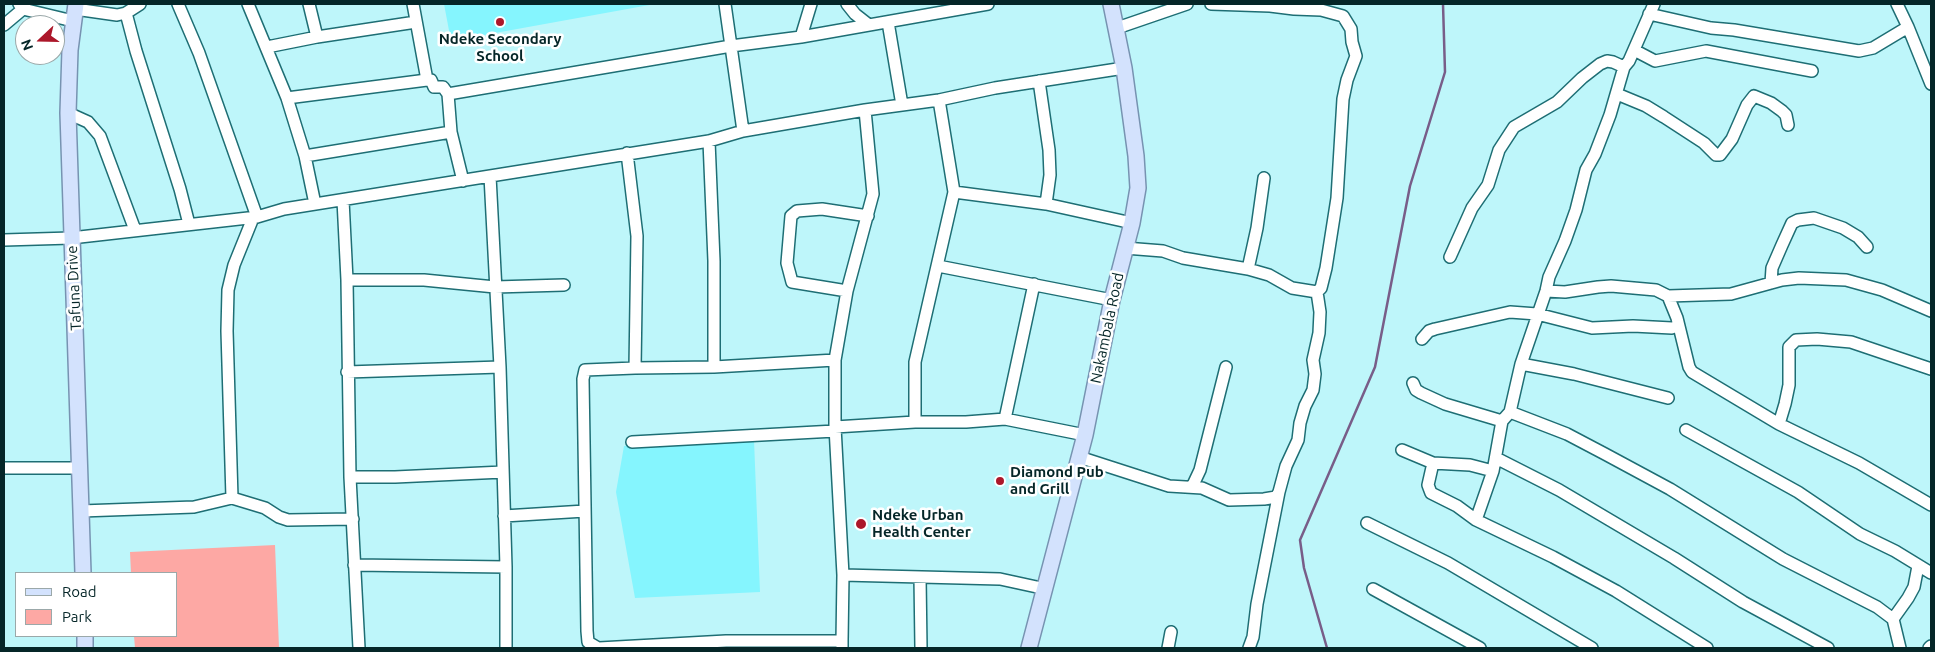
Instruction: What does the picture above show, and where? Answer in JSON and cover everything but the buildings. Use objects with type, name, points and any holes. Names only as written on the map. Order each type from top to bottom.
[{"type":"main road","name":"Nakambala Road","points":[[1029,648],[1085,435],[1112,300],[1132,223],[1138,188],[1136,156],[1124,68],[1111,4]]},
{"type":"main road","name":"Tafuna Drive","points":[[74,11],[70,50],[68,113],[83,572]]},
{"type":"street","points":[[4,25],[21,6],[114,15],[126,12],[140,4]]},
{"type":"street","points":[[178,4],[199,53],[255,217],[238,252],[228,290],[227,332],[232,498]]},
{"type":"street","points":[[248,4],[287,98],[305,156],[315,204]]},
{"type":"street","points":[[309,4],[317,37]]},
{"type":"street","points":[[413,4],[427,80]]},
{"type":"street","points":[[725,4],[743,131]]},
{"type":"street","points":[[801,37],[811,4]]},
{"type":"street","points":[[847,4],[855,14],[869,25]]},
{"type":"street","points":[[448,94],[731,46],[801,37],[888,22],[937,8],[988,4]]},
{"type":"street","points":[[1116,28],[1187,4]]},
{"type":"street","points":[[1211,4],[1297,7],[1321,10],[1343,16],[1351,30],[1356,56],[1347,80],[1343,99],[1337,198],[1326,268],[1321,288],[1317,292]]},
{"type":"street","points":[[1897,4],[1931,84]]},
{"type":"street","points":[[1476,520],[1493,471],[1521,364],[1549,277],[1566,241],[1586,170],[1595,154],[1617,94],[1624,68],[1652,9],[1711,28],[1859,51],[1873,48],[1908,27]]},
{"type":"street","points":[[126,12],[136,51],[172,161],[189,224]]},
{"type":"street","points":[[267,47],[317,37],[416,22]]},
{"type":"street","points":[[888,22],[902,105]]},
{"type":"street","points":[[1634,50],[1655,60],[1706,52],[1812,71]]},
{"type":"street","points":[[1450,257],[1472,208],[1488,185],[1499,150],[1514,127],[1557,102],[1600,64],[1613,62],[1624,68]]},
{"type":"street","points":[[4,240],[72,238],[255,217],[284,209],[709,141],[743,131],[1124,68]]},
{"type":"street","points":[[287,98],[431,80],[434,87],[443,87],[448,94],[451,132],[463,181]]},
{"type":"street","points":[[1039,81],[1049,150],[1050,175],[1046,204]]},
{"type":"street","points":[[1617,94],[1664,116],[1704,143],[1716,155],[1720,155],[1732,139],[1750,99],[1754,96],[1782,111],[1786,115],[1788,125]]},
{"type":"street","points":[[915,422],[915,362],[954,192],[939,100]]},
{"type":"street","points":[[836,360],[714,367],[585,370],[583,378],[588,642],[598,648],[842,645],[843,575],[835,429],[836,360],[848,291],[873,194],[865,110]]},
{"type":"street","points":[[68,113],[88,122],[100,136],[135,230]]},
{"type":"street","points":[[305,156],[451,132]]},
{"type":"street","points":[[709,141],[714,262],[714,367]]},
{"type":"street","points":[[627,153],[636,236],[635,368]]},
{"type":"street","points":[[490,176],[500,367],[506,567],[506,648]]},
{"type":"street","points":[[1248,269],[1257,228],[1264,178]]},
{"type":"street","points":[[954,192],[1046,204],[1132,223]]},
{"type":"street","points":[[343,200],[347,280],[350,477],[359,648]]},
{"type":"street","points":[[848,291],[792,282],[787,263],[791,216],[797,211],[822,209],[868,216]]},
{"type":"street","points":[[1770,283],[1772,268],[1792,223],[1798,220],[1814,218],[1842,228],[1858,237],[1867,247]]},
{"type":"street","points":[[1126,248],[1163,251],[1183,258],[1248,269],[1269,275],[1292,288],[1317,292]]},
{"type":"street","points":[[938,266],[1112,300]]},
{"type":"street","points":[[1546,291],[1565,292],[1611,286],[1656,290],[1668,296],[1731,294],[1770,283],[1799,278],[1846,280],[1882,290],[1931,311]]},
{"type":"street","points":[[347,280],[424,280],[495,287],[564,285]]},
{"type":"street","points":[[1004,419],[1034,284]]},
{"type":"street","points":[[1249,648],[1253,637],[1279,492],[1286,466],[1298,440],[1305,406],[1313,390],[1315,374],[1313,363],[1319,333],[1320,312],[1317,292]]},
{"type":"street","points":[[1668,296],[1677,318],[1689,367],[1692,372],[1779,424],[1859,463],[1931,505]]},
{"type":"street","points":[[1422,339],[1429,331],[1434,329],[1510,312],[1537,314],[1592,328],[1633,326],[1672,328]]},
{"type":"street","points":[[1779,424],[1786,404],[1789,385],[1789,347],[1796,340],[1817,339],[1850,342],[1931,369]]},
{"type":"street","points":[[1521,364],[1574,374],[1668,398]]},
{"type":"street","points":[[347,372],[500,367]]},
{"type":"street","points":[[1192,487],[1200,470],[1226,367]]},
{"type":"street","points":[[1413,383],[1416,390],[1445,404],[1506,417],[1567,434],[1670,489],[1782,559],[1877,607],[1893,619],[1900,648]]},
{"type":"street","points":[[632,442],[915,422],[966,422],[1004,419],[1085,435]]},
{"type":"street","points":[[1686,430],[1798,492],[1860,534],[1895,551],[1931,573]]},
{"type":"street","points":[[1402,450],[1433,463],[1470,465],[1493,471]]},
{"type":"street","points":[[1079,457],[1169,486],[1202,488],[1229,500],[1264,499],[1276,497],[1279,492]]},
{"type":"street","points":[[1496,458],[1559,490],[1674,558],[1742,602],[1828,648]]},
{"type":"street","points":[[1433,463],[1428,485],[1429,490],[1476,520],[1553,557],[1616,591],[1707,648]]},
{"type":"street","points":[[4,468],[79,468]]},
{"type":"street","points":[[350,477],[503,472]]},
{"type":"street","points":[[81,511],[194,507],[232,498],[266,508],[279,517],[288,520],[353,519]]},
{"type":"street","points":[[504,516],[586,511]]},
{"type":"street","points":[[1367,523],[1448,563],[1592,648]]},
{"type":"street","points":[[354,565],[506,567]]},
{"type":"street","points":[[1893,619],[1911,592],[1918,566]]},
{"type":"street","points":[[843,575],[1000,579],[1046,589]]},
{"type":"street","points":[[920,577],[920,648]]},
{"type":"street","points":[[1373,589],[1480,648]]},
{"type":"street","points":[[1168,648],[1172,632]]},
{"type":"shaded area","name":"Ndeke Secondary School","points":[[444,4],[655,4],[451,41]]},
{"type":"shaded area","points":[[754,440],[760,592],[635,598],[616,492],[624,446]]},
{"type":"green space","points":[[275,545],[279,648],[135,648],[134,637],[178,637],[178,572],[131,572],[130,552]]},
{"type":"waterway","points":[[1327,648],[1304,568],[1300,540],[1375,367],[1410,186],[1445,72],[1443,4]]},
{"type":"place","name":"Ndeke Secondary School","points":[[500,22]]},
{"type":"place","name":"Diamond Pub and Grill","points":[[1000,481]]},
{"type":"place","name":"Ndeke Urban Health Center","points":[[861,524]]}]
